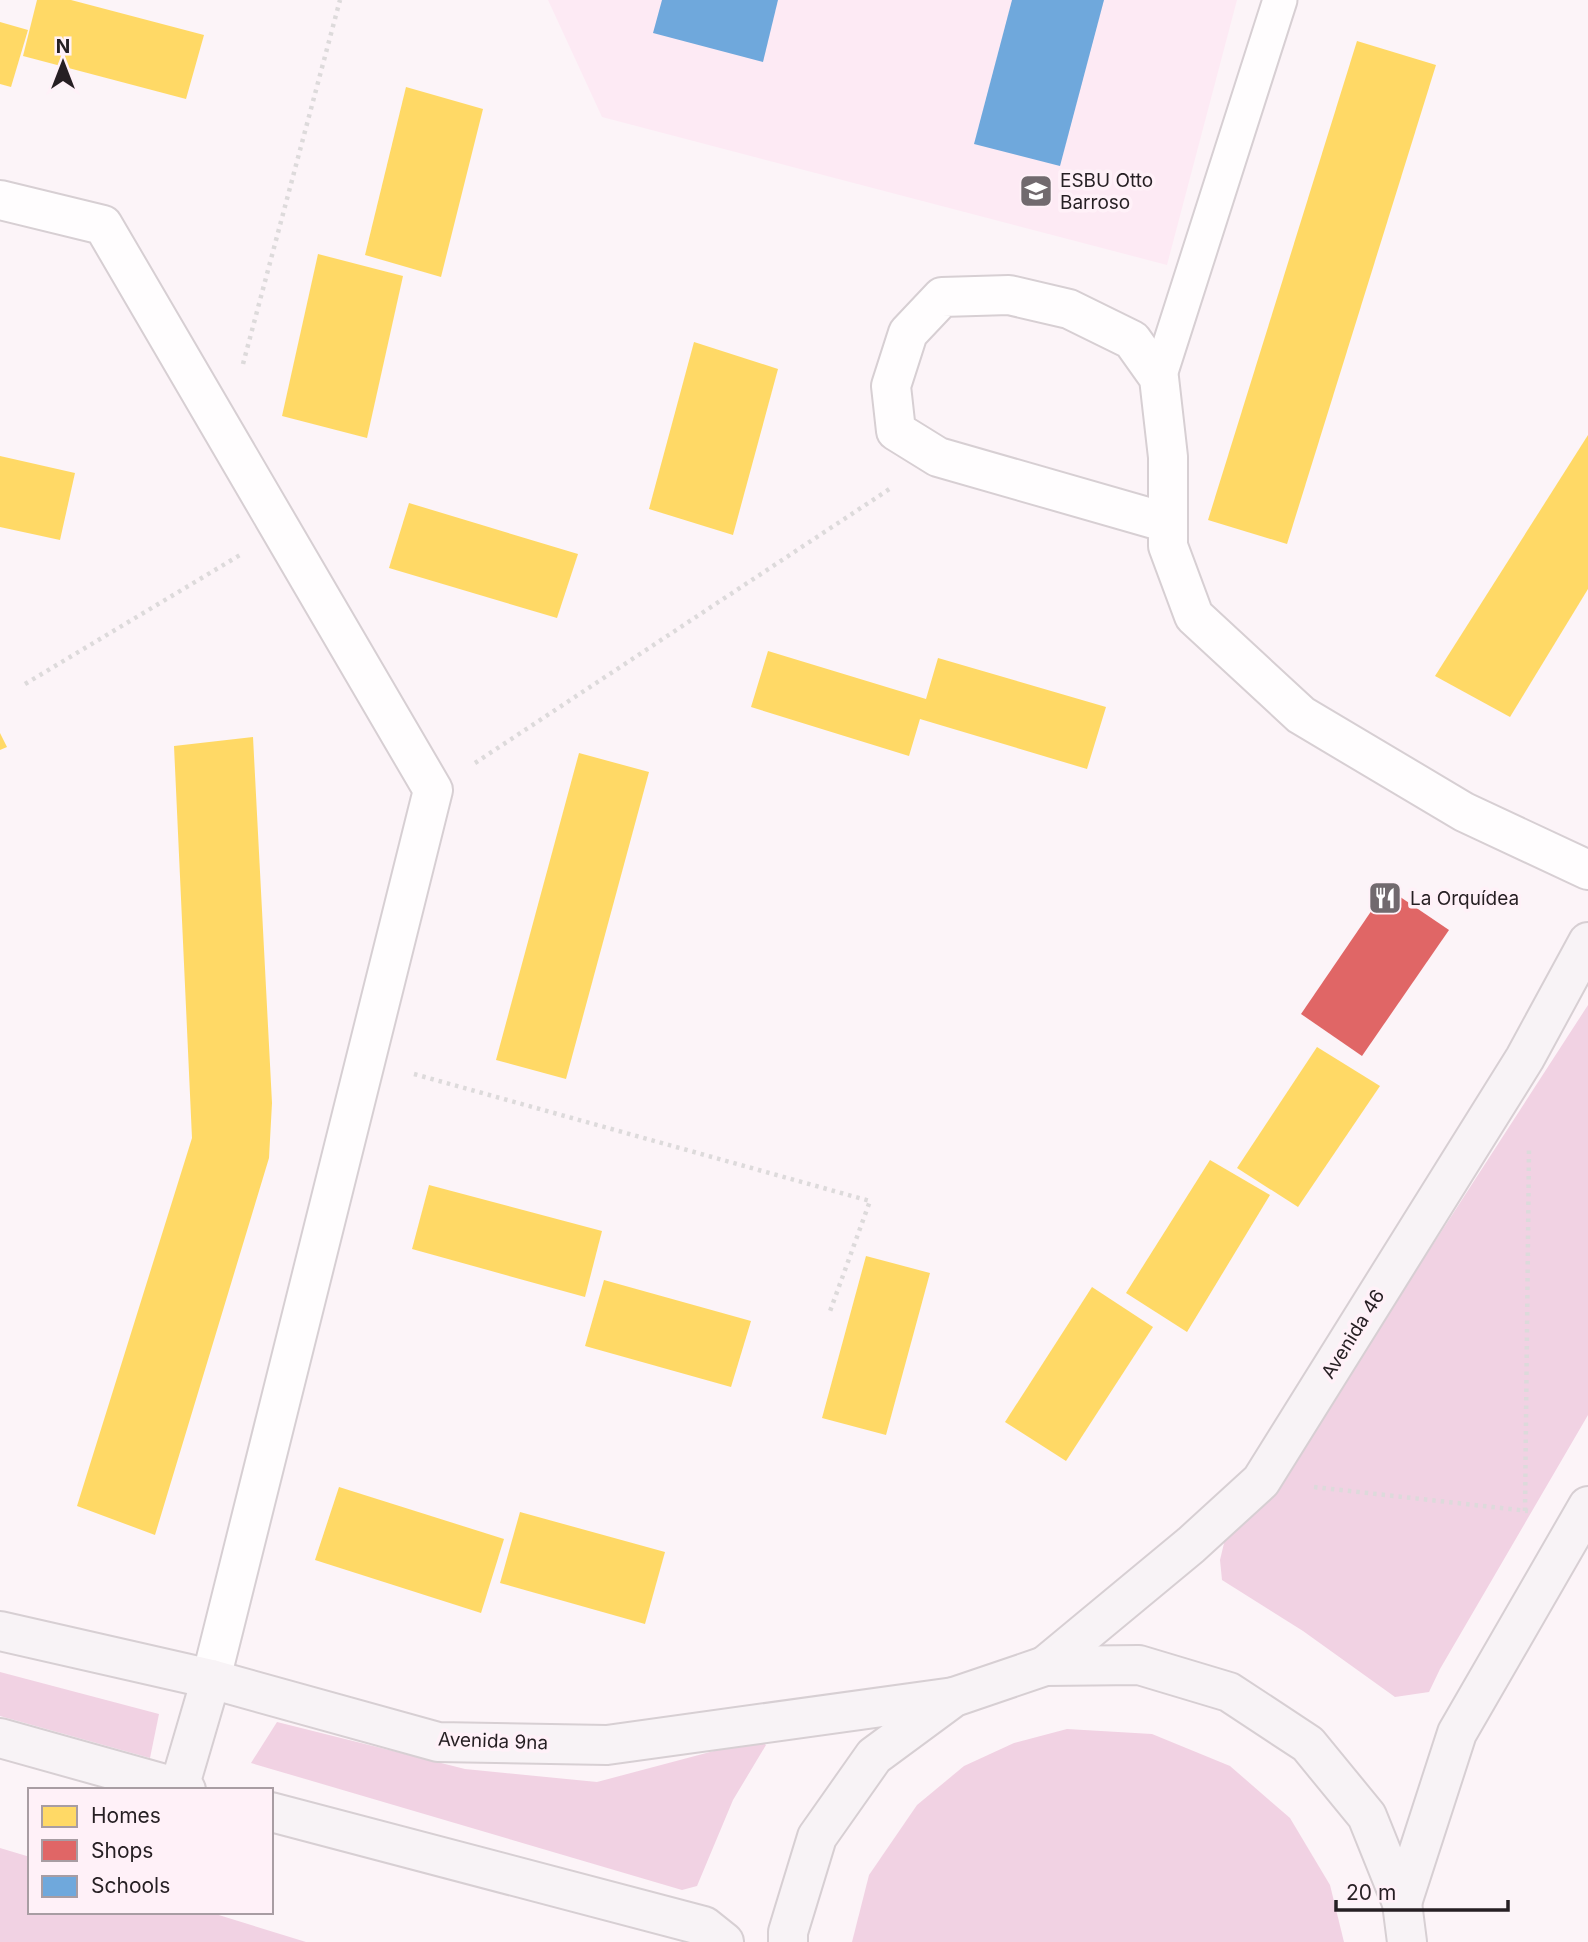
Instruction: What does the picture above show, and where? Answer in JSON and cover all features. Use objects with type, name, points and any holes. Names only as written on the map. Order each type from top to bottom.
[{"type":"main road","name":"Avenida 46","points":[[1045,1666],[1191,1545],[1261,1481],[1525,1058],[1588,942]]},
{"type":"main road","points":[[1402,1903],[1457,1733],[1585,1512]]},
{"type":"main road","name":"Avenida 9na","points":[[0,1631],[211,1679],[438,1742],[607,1745],[954,1697]]},
{"type":"main road","points":[[788,1942],[788,1932],[817,1837],[874,1756],[954,1697],[1045,1666],[1139,1665],[1229,1692],[1308,1744],[1367,1816],[1402,1903],[1407,1942]]},
{"type":"main road","points":[[182,1788],[211,1679]]},
{"type":"main road","points":[[0,1738],[178,1788]]},
{"type":"main road","points":[[273,1813],[704,1926],[724,1942]]},
{"type":"street","points":[[0,200],[103,225],[433,790],[211,1679]]},
{"type":"street","points":[[1168,523],[937,457],[897,431],[891,386],[908,333],[942,297],[1009,295],[1069,309],[1132,340],[1159,378],[1168,457],[1168,523],[1168,546],[1194,616],[1301,715],[1464,812],[1588,870]]},
{"type":"lane","points":[[1159,378],[1280,0]]},
{"type":"path","points":[[225,433],[340,0]]},
{"type":"path","points":[[433,790],[937,457]]},
{"type":"path","points":[[25,684],[281,530]]},
{"type":"path","points":[[366,1060],[870,1201],[829,1314]]},
{"type":"path","points":[[1525,1511],[1529,1144]]},
{"type":"path","points":[[1261,1481],[1525,1511],[1585,1512]]},
{"type":"shaded area","name":"ESBU Otto Barroso","points":[[548,0],[1237,0],[1167,265],[602,117]]},
{"type":"shaded area","points":[[1588,1005],[1588,1415],[1429,1692],[1395,1697],[1303,1631],[1222,1580],[1220,1560],[1225,1539],[1276,1487]]},
{"type":"shaded area","points":[[0,1672],[159,1714],[150,1758],[0,1716]]},
{"type":"shaded area","points":[[277,1722],[465,1769],[597,1782],[759,1739],[766,1745],[733,1800],[697,1886],[682,1890],[251,1763]]},
{"type":"shaded area","points":[[1067,1729],[1152,1734],[1230,1766],[1290,1818],[1330,1885],[1344,1942],[852,1942],[869,1875],[917,1805],[964,1766],[1014,1743]]},
{"type":"shaded area","points":[[0,1848],[28,1856],[28,1914],[215,1914],[306,1942],[0,1942]]},
{"type":"building: Homes","points":[[37,0],[71,0],[204,35],[186,99],[23,56]]},
{"type":"building: Homes","points":[[0,22],[28,30],[11,87],[0,84]]},
{"type":"building: Homes","points":[[1357,41],[1436,65],[1287,544],[1208,520]]},
{"type":"building: Homes","points":[[406,87],[483,109],[441,277],[365,255]]},
{"type":"building: Homes","points":[[318,254],[403,276],[367,438],[282,416]]},
{"type":"building: Homes","points":[[694,342],[778,369],[733,535],[649,509]]},
{"type":"building: Homes","points":[[1588,435],[1588,589],[1510,717],[1435,676]]},
{"type":"building: Homes","points":[[0,456],[75,473],[60,540],[0,527]]},
{"type":"building: Homes","points":[[409,503],[578,554],[557,618],[389,568]]},
{"type":"building: Homes","points":[[768,651],[926,699],[938,658],[1106,707],[1087,769],[920,719],[909,756],[751,707]]},
{"type":"building: Homes","points":[[0,733],[7,747],[0,750]]},
{"type":"building: Homes","points":[[253,737],[272,1103],[269,1158],[155,1535],[77,1506],[192,1138],[174,746]]},
{"type":"building: Homes","points":[[579,753],[649,772],[566,1079],[496,1060]]},
{"type":"building: Homes","points":[[1317,1047],[1380,1086],[1298,1207],[1237,1168]]},
{"type":"building: Homes","points":[[1210,1160],[1270,1195],[1187,1332],[1126,1293]]},
{"type":"building: Homes","points":[[429,1185],[602,1231],[585,1297],[412,1249]]},
{"type":"building: Homes","points":[[866,1256],[930,1273],[886,1435],[822,1418]]},
{"type":"building: Homes","points":[[604,1280],[751,1321],[731,1387],[585,1346]]},
{"type":"building: Homes","points":[[1092,1287],[1153,1327],[1066,1461],[1005,1422]]},
{"type":"building: Homes","points":[[339,1487],[504,1539],[481,1613],[315,1560]]},
{"type":"building: Homes","points":[[520,1512],[665,1552],[645,1624],[500,1583]]},
{"type":"building: Shops","points":[[1387,888],[1449,930],[1362,1056],[1301,1014]]},
{"type":"building: Schools","points":[[662,0],[778,0],[763,62],[653,33]]},
{"type":"building: Schools","points":[[1012,0],[1104,0],[1060,166],[974,144]]},
{"type":"place","name":"ESBU Otto Barroso","points":[[1036,191]]},
{"type":"place","name":"La Orquídea","points":[[1385,898]]}]
